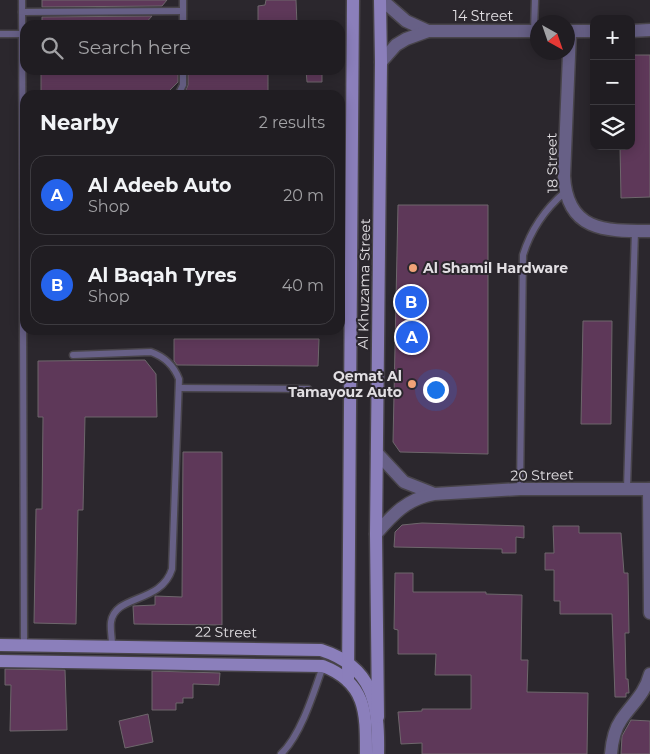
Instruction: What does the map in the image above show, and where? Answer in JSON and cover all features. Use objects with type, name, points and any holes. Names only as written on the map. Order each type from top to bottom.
[{"type":"street","name":"Al Khuzama Street","points":[[348,681],[353,0]]},
{"type":"street","name":"Al Khuzama Street","points":[[378,717],[376,534],[381,0]]},
{"type":"street","name":"14 Street","points":[[381,0],[406,21],[428,31]]},
{"type":"street","points":[[635,31],[650,30]]},
{"type":"street","name":"14 Street","points":[[381,62],[396,45],[406,38],[428,31],[530,31]]},
{"type":"street","points":[[575,31],[590,31]]},
{"type":"street","name":"18 Street","points":[[568,60],[565,192],[570,206],[580,218],[593,227],[608,230],[650,232]]},
{"type":"street","name":"20 Street","points":[[377,454],[404,482],[434,494]]},
{"type":"street","points":[[649,489],[650,613]]},
{"type":"street","name":"20 Street","points":[[376,534],[402,506],[421,496],[520,490],[649,489]]},
{"type":"street","name":"22 Street","points":[[0,645],[311,648],[330,653],[348,663],[368,686],[378,717],[378,754]]},
{"type":"street","points":[[0,661],[313,664],[323,666],[340,674],[348,681],[364,706],[366,754]]},
{"type":"street","points":[[611,754],[617,729],[640,698],[647,686],[650,674]]},
{"type":"lane","points":[[22,0],[22,20]]},
{"type":"lane","points":[[182,20],[183,0]]},
{"type":"lane","points":[[535,0],[535,15]]},
{"type":"lane","points":[[22,12],[182,11]]},
{"type":"lane","points":[[0,34],[20,34]]},
{"type":"lane","points":[[23,75],[24,90]]},
{"type":"lane","points":[[180,90],[183,85],[183,75]]},
{"type":"lane","points":[[520,490],[523,255],[534,226],[553,202],[565,192]]},
{"type":"lane","points":[[627,488],[635,231]]},
{"type":"lane","points":[[24,335],[24,645]]},
{"type":"lane","points":[[73,355],[156,354],[168,362],[176,372],[180,388],[172,569],[161,588],[126,603],[116,610],[111,621],[112,645]]},
{"type":"lane","points":[[180,388],[308,389]]},
{"type":"lane","points":[[281,754],[306,710],[323,666]]},
{"type":"building","points":[[42,0],[167,0],[162,6],[42,7]]},
{"type":"building","points":[[266,0],[296,0],[297,20],[258,20],[258,6],[265,5]]},
{"type":"building","points":[[152,16],[148,20],[42,20],[42,17]]},
{"type":"building","points":[[635,55],[650,55],[650,197],[621,198],[620,150],[635,150]]},
{"type":"building","points":[[41,75],[178,75],[178,82],[170,90],[41,90]]},
{"type":"building","points":[[188,75],[268,75],[268,90],[186,90]]},
{"type":"building","points":[[306,75],[322,75],[322,82],[307,82]]},
{"type":"building","points":[[398,205],[488,205],[488,454],[400,452],[393,442]]},
{"type":"building","points":[[583,321],[612,321],[611,424],[581,424]]},
{"type":"building","points":[[174,339],[319,339],[318,366],[177,365],[174,361]]},
{"type":"building","points":[[145,360],[156,374],[157,417],[85,417],[83,510],[78,510],[76,624],[34,623],[36,509],[42,509],[43,417],[38,417],[38,361]]},
{"type":"building","points":[[183,452],[222,452],[222,625],[134,624],[133,606],[155,605],[155,596],[182,597]]},
{"type":"building","points":[[422,523],[524,526],[524,538],[516,537],[516,553],[502,553],[502,549],[394,547],[395,532],[402,525]]},
{"type":"building","points":[[553,526],[579,526],[579,533],[621,533],[624,573],[628,573],[629,633],[625,633],[626,679],[628,679],[629,693],[626,693],[626,697],[615,697],[612,614],[560,614],[560,601],[554,601],[554,570],[545,570],[545,553],[554,553]]},
{"type":"building","points":[[395,573],[413,573],[413,592],[486,592],[486,594],[522,595],[521,660],[528,660],[527,692],[588,693],[587,754],[422,754],[422,743],[401,744],[398,712],[422,711],[422,709],[471,709],[471,675],[435,675],[436,654],[398,654],[398,630],[394,629]]},
{"type":"building","points":[[5,669],[65,670],[67,730],[10,731],[11,685],[5,685]]},
{"type":"building","points":[[152,671],[220,673],[219,685],[193,684],[193,698],[183,698],[183,703],[176,703],[176,710],[152,710]]},
{"type":"building","points":[[148,714],[153,742],[125,748],[119,721]]},
{"type":"building","points":[[631,720],[650,721],[650,754],[621,754],[622,736]]},
{"type":"place","name":"Al Shamil Hardware","points":[[413,268]]},
{"type":"place","name":"Al Baqah Tyres","points":[[411,302]]},
{"type":"place","name":"Al Adeeb Auto","points":[[412,337]]},
{"type":"place","name":"Qemat Al Tamayouz Auto","points":[[412,384]]}]
